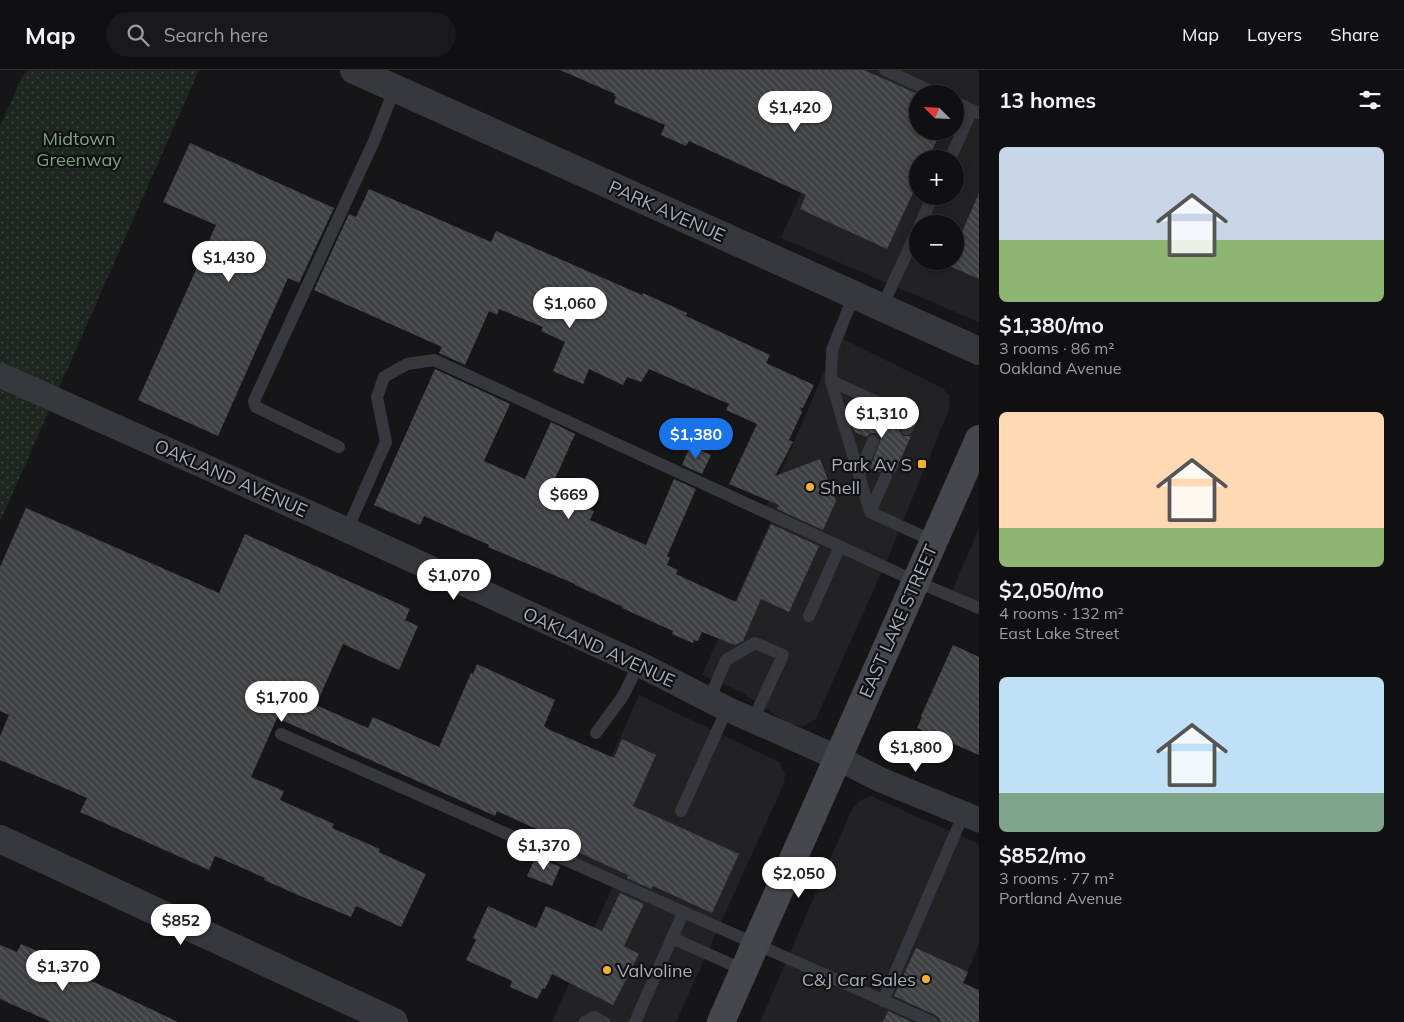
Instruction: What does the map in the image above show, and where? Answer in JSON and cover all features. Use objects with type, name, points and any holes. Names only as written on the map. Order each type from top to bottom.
[{"type":"main road","name":"EAST LAKE STREET","points":[[722,1022],[979,439]]},
{"type":"street","name":"PARK AVENUE","points":[[354,70],[979,351]]},
{"type":"street","name":"OAKLAND AVENUE","points":[[0,375],[84,411],[639,664],[718,704],[838,758],[881,780],[972,816]]},
{"type":"street","points":[[0,839],[394,1022]]},
{"type":"lane","points":[[885,70],[918,85]]},
{"type":"lane","points":[[339,447],[256,407],[254,400],[374,141],[395,88]]},
{"type":"lane","points":[[955,150],[976,111],[964,106]]},
{"type":"lane","points":[[882,307],[909,248]]},
{"type":"lane","points":[[854,295],[832,350],[831,381],[870,512],[933,541]]},
{"type":"lane","points":[[347,530],[386,442],[377,397],[384,377],[407,364],[434,360],[915,581],[979,608]]},
{"type":"lane","points":[[831,381],[885,412],[912,418],[907,429]]},
{"type":"lane","points":[[859,475],[873,440]]},
{"type":"lane","points":[[870,512],[886,476]]},
{"type":"lane","points":[[809,616],[840,546]]},
{"type":"lane","points":[[681,811],[718,704],[726,660],[755,643],[783,655],[753,720]]},
{"type":"lane","points":[[596,733],[623,696],[639,664]]},
{"type":"lane","points":[[281,734],[932,1022]]},
{"type":"lane","points":[[883,1001],[972,816]]},
{"type":"lane","points":[[635,1022],[683,913]]},
{"type":"lane","points":[[672,938],[744,970]]},
{"type":"lane","points":[[585,1022],[594,1017],[604,1022]]},
{"type":"shaded area","points":[[856,70],[979,70],[979,322],[781,238]]},
{"type":"shaded area","points":[[839,337],[942,388],[949,395],[950,407],[887,560],[816,719],[804,726],[790,725],[741,692],[702,675],[775,511],[766,507]]},
{"type":"shaded area","points":[[979,528],[979,611],[949,598]]},
{"type":"shaded area","points":[[639,695],[779,762],[785,773],[784,783],[676,1022],[552,1022],[614,883],[566,859]]},
{"type":"shaded area","points":[[871,796],[979,844],[979,945],[945,1022],[760,1022],[852,809],[861,800]]},
{"type":"green space","name":"Midtown Greenway","points":[[28,70],[199,70],[0,522],[0,127],[22,77]]},
{"type":"building","points":[[560,70],[864,70],[909,90],[909,140],[937,140],[932,150],[909,150],[909,201],[887,249],[800,209],[806,195],[689,141],[686,146],[661,135],[665,125],[614,103],[615,94]]},
{"type":"building","points":[[190,143],[334,208],[299,283],[288,278],[218,436],[138,400],[216,225],[163,202]]},
{"type":"building","points":[[369,189],[491,242],[496,231],[642,295],[643,293],[687,313],[686,316],[770,355],[766,363],[814,385],[803,408],[800,407],[802,412],[789,440],[793,442],[775,476],[820,459],[836,501],[823,530],[777,509],[779,505],[729,484],[757,424],[726,410],[729,404],[649,369],[641,382],[627,377],[623,385],[589,369],[583,384],[553,371],[565,342],[541,331],[543,327],[499,309],[497,315],[489,311],[465,365],[439,353],[442,347],[314,290],[349,214],[356,217]]},
{"type":"building","points":[[979,193],[979,279],[958,270],[964,270],[964,227]]},
{"type":"building","points":[[435,369],[510,404],[484,461],[525,479],[551,422],[575,434],[550,490],[590,507],[589,509],[594,511],[590,520],[646,545],[674,479],[696,489],[667,556],[670,558],[667,565],[678,570],[676,574],[736,602],[771,524],[819,546],[789,612],[761,599],[743,641],[735,645],[702,632],[698,641],[694,640],[693,643],[672,634],[673,631],[575,584],[488,547],[489,545],[424,516],[420,525],[374,505]]},
{"type":"building","name":"Shell","points":[[857,407],[900,426],[899,430],[903,436],[911,436],[894,474],[889,468],[879,472],[870,468],[881,439],[876,433],[871,433],[866,437],[855,432],[851,421]]},
{"type":"building","points":[[690,446],[711,455],[702,474],[682,465]]},
{"type":"building","points":[[26,508],[219,593],[245,534],[410,609],[405,620],[418,626],[399,670],[343,644],[316,705],[368,728],[373,717],[439,747],[471,673],[473,674],[477,664],[555,700],[544,726],[548,729],[614,758],[622,739],[656,755],[633,806],[739,854],[712,913],[653,886],[651,889],[627,878],[628,875],[569,848],[567,852],[542,841],[545,833],[497,811],[495,816],[277,718],[251,777],[284,791],[280,800],[334,824],[332,828],[380,849],[379,852],[426,874],[401,927],[356,906],[351,917],[264,880],[265,878],[215,856],[209,870],[80,812],[87,798],[0,760],[0,736],[9,715],[0,711],[0,567]]},
{"type":"building","points":[[953,645],[979,657],[979,755],[917,728]]},
{"type":"building","points":[[536,856],[560,867],[552,886],[527,876]]},
{"type":"building","points":[[620,893],[644,904],[624,946],[639,954],[613,1005],[552,974],[545,989],[543,988],[537,999],[510,987],[512,981],[466,960],[476,940],[473,938],[488,906],[536,928],[546,906],[602,931]]},
{"type":"building","points":[[21,944],[56,959],[54,963],[178,1022],[51,1022],[0,999],[0,945],[17,952]]},
{"type":"building","points":[[916,948],[968,972],[963,983],[979,990],[979,1022],[940,1022],[939,1018],[935,1015],[894,996]]},
{"type":"building","points":[[888,1011],[912,1022],[883,1022]]},
{"type":"place","name":"Park Av S","points":[[922,464]]},
{"type":"place","name":"Shell","points":[[810,487]]},
{"type":"place","name":"Valvoline","points":[[607,970]]},
{"type":"place","name":"C&J Car Sales","points":[[926,979]]}]
